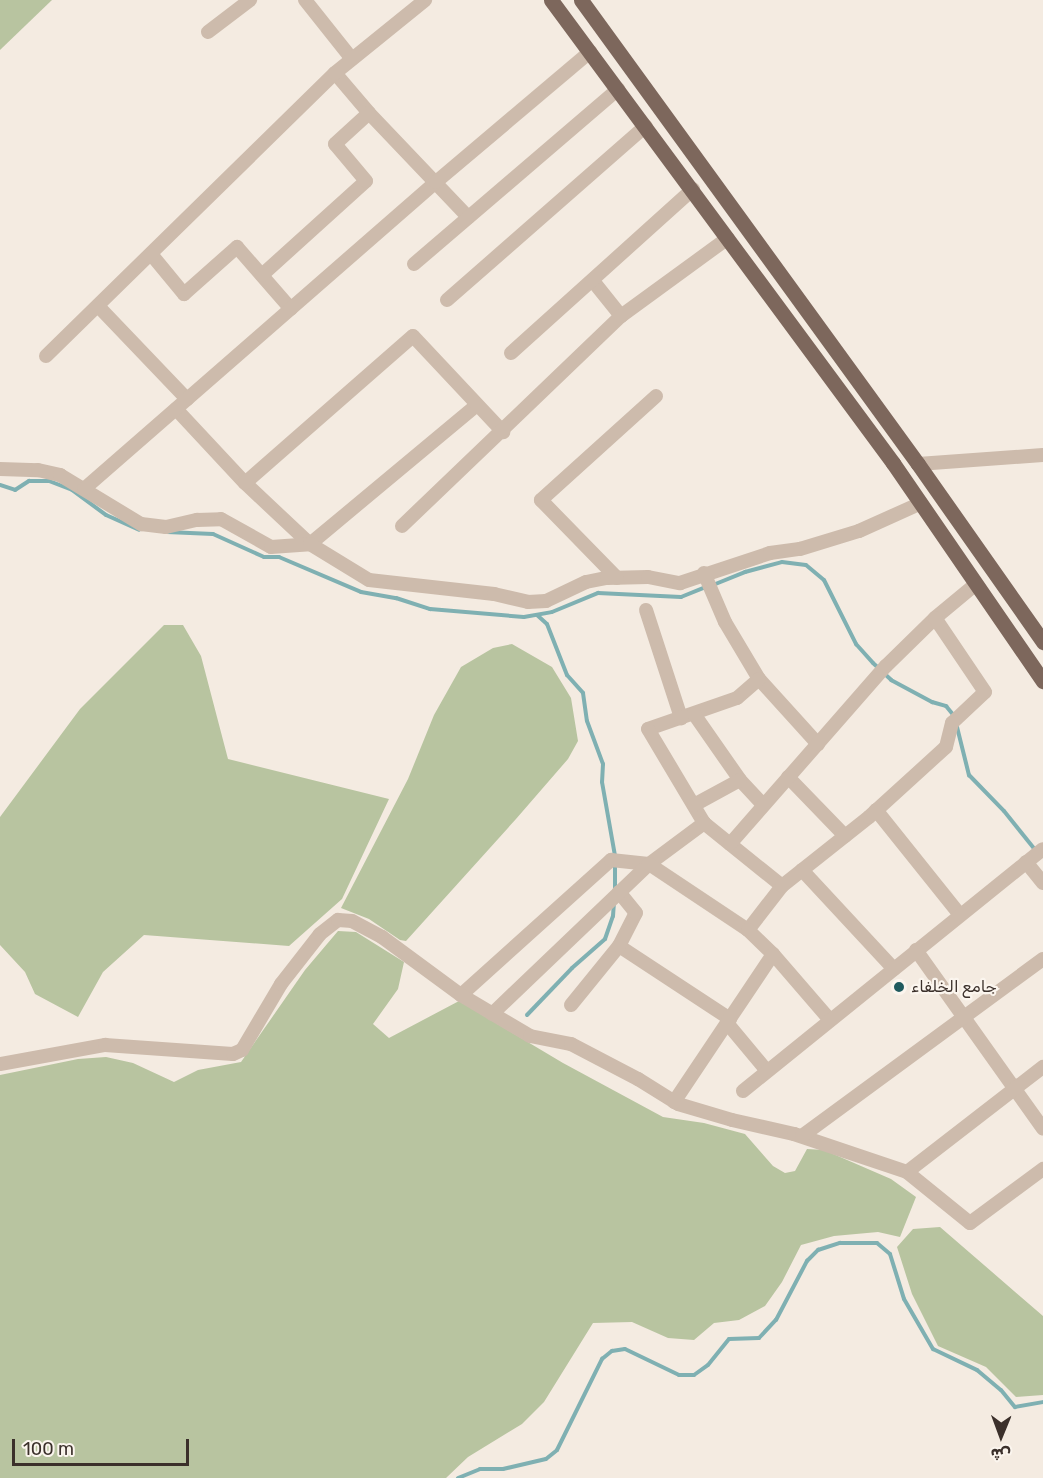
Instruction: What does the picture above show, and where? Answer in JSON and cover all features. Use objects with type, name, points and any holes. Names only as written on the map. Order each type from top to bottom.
[{"type":"main road","points":[[551,0],[726,234],[921,503],[1043,681]]},
{"type":"main road","points":[[581,0],[918,464],[1043,642]]},
{"type":"main road","points":[[697,195],[715,202],[720,189]]},
{"type":"main road","points":[[726,234],[727,219],[740,218]]},
{"type":"main road","points":[[996,613],[1006,612],[1015,601]]},
{"type":"main road","points":[[1012,636],[1021,626],[1030,623]]},
{"type":"street","points":[[208,32],[250,0]]},
{"type":"street","points":[[305,0],[352,59]]},
{"type":"street","points":[[46,356],[335,73],[426,0]]},
{"type":"street","points":[[84,489],[436,182],[590,52]]},
{"type":"street","points":[[335,73],[369,113],[468,217]]},
{"type":"street","points":[[414,264],[618,89]]},
{"type":"street","points":[[262,275],[366,182],[335,144],[369,113]]},
{"type":"street","points":[[447,300],[646,126]]},
{"type":"street","points":[[511,353],[697,195]]},
{"type":"street","points":[[402,526],[503,432],[621,316],[726,234]]},
{"type":"street","points":[[151,254],[184,294],[237,247],[291,309]]},
{"type":"street","points":[[593,281],[621,316]]},
{"type":"street","points":[[98,306],[187,399]]},
{"type":"street","points":[[245,483],[413,336],[503,432]]},
{"type":"street","points":[[617,578],[541,500],[657,396]]},
{"type":"street","points":[[0,469],[38,470],[60,475],[141,524],[166,526],[197,520],[221,519],[271,547],[310,544],[477,405]]},
{"type":"street","points":[[176,409],[245,483],[310,544],[369,580],[494,594],[528,602],[546,601],[586,582],[617,578],[648,578],[680,583],[770,553],[800,549],[859,531],[921,503]]},
{"type":"street","points":[[918,464],[1043,455]]},
{"type":"street","points":[[705,575],[725,622],[759,679],[818,744]]},
{"type":"street","points":[[730,844],[882,671],[935,618],[976,584]]},
{"type":"street","points":[[646,610],[688,716],[763,805]]},
{"type":"street","points":[[748,930],[782,886],[876,810],[946,747],[957,718],[985,692],[935,618]]},
{"type":"street","points":[[759,679],[737,698],[648,729],[704,823],[782,886]]},
{"type":"street","points":[[788,777],[845,836]]},
{"type":"street","points":[[694,805],[740,780]]},
{"type":"street","points":[[876,810],[960,915]]},
{"type":"street","points":[[492,1014],[649,864],[704,823]]},
{"type":"street","points":[[743,1091],[1034,856],[1043,883]]},
{"type":"street","points":[[461,995],[611,860],[625,860],[649,864],[748,930],[773,954],[830,1020]]},
{"type":"street","points":[[802,870],[894,969]]},
{"type":"street","points":[[571,1005],[619,946],[636,913],[620,892]]},
{"type":"street","points":[[0,1064],[105,1045],[233,1054],[242,1050],[281,984],[320,934],[338,920],[352,921],[382,937],[461,995],[530,1036],[571,1044],[674,1102],[732,1120],[802,1136],[907,1172],[970,1223],[1043,1169]]},
{"type":"street","points":[[619,946],[728,1021],[767,1071]]},
{"type":"street","points":[[916,950],[1043,1129]]},
{"type":"street","points":[[674,1102],[773,954]]},
{"type":"street","points":[[802,1136],[1043,959]]},
{"type":"street","points":[[907,1172],[1043,1067]]},
{"type":"green space","points":[[0,0],[52,0],[0,50]]},
{"type":"green space","points":[[164,625],[183,625],[201,656],[228,759],[389,799],[342,899],[289,946],[144,935],[103,972],[78,1017],[35,994],[25,972],[0,945],[0,817],[80,709]]},
{"type":"green space","points":[[512,644],[552,667],[571,698],[578,741],[568,759],[516,819],[406,941],[400,940],[369,919],[341,908],[408,779],[434,715],[461,667],[493,648]]},
{"type":"green space","points":[[338,931],[356,932],[404,962],[398,989],[373,1024],[389,1038],[459,1001],[563,1063],[663,1117],[704,1123],[745,1134],[773,1166],[785,1173],[795,1171],[807,1149],[824,1150],[891,1179],[916,1197],[900,1237],[878,1232],[834,1236],[801,1245],[782,1282],[765,1306],[739,1320],[714,1323],[694,1340],[668,1338],[632,1322],[593,1323],[544,1402],[522,1424],[468,1457],[446,1478],[0,1478],[0,1075],[78,1059],[106,1057],[133,1063],[174,1082],[198,1070],[241,1062],[305,970]]},
{"type":"green space","points":[[940,1227],[1043,1316],[1043,1395],[1016,1397],[986,1367],[938,1346],[912,1294],[897,1247],[913,1229]]},
{"type":"waterway","points":[[0,485],[15,490],[29,481],[49,481],[72,490],[106,515],[139,530]]},
{"type":"waterway","points":[[167,532],[213,534],[264,557],[279,557],[361,592],[396,598],[430,609],[524,617],[552,612],[598,593],[681,597],[706,587]]},
{"type":"waterway","points":[[713,585],[745,572],[782,562],[806,565],[824,580],[856,644],[873,663],[891,680],[932,702],[946,706],[954,716]]},
{"type":"waterway","points":[[537,615],[547,624],[567,675],[583,693],[587,721],[603,764],[602,782],[615,856]]},
{"type":"waterway","points":[[956,723],[969,775],[1004,811],[1036,851]]},
{"type":"waterway","points":[[615,864],[615,889]]},
{"type":"waterway","points":[[527,1015],[572,968],[605,939],[613,916],[614,903]]},
{"type":"waterway","points":[[458,1478],[480,1469],[503,1469],[546,1459],[557,1450],[602,1359],[612,1351],[625,1349],[679,1375],[694,1375],[708,1365],[729,1339],[759,1338],[776,1320],[807,1261],[818,1250],[840,1243],[877,1243],[890,1254],[904,1299],[933,1349],[977,1370],[1001,1390],[1015,1407],[1043,1402]]},
{"type":"place","name":"جامع الخلفاء","points":[[899,987]]}]
